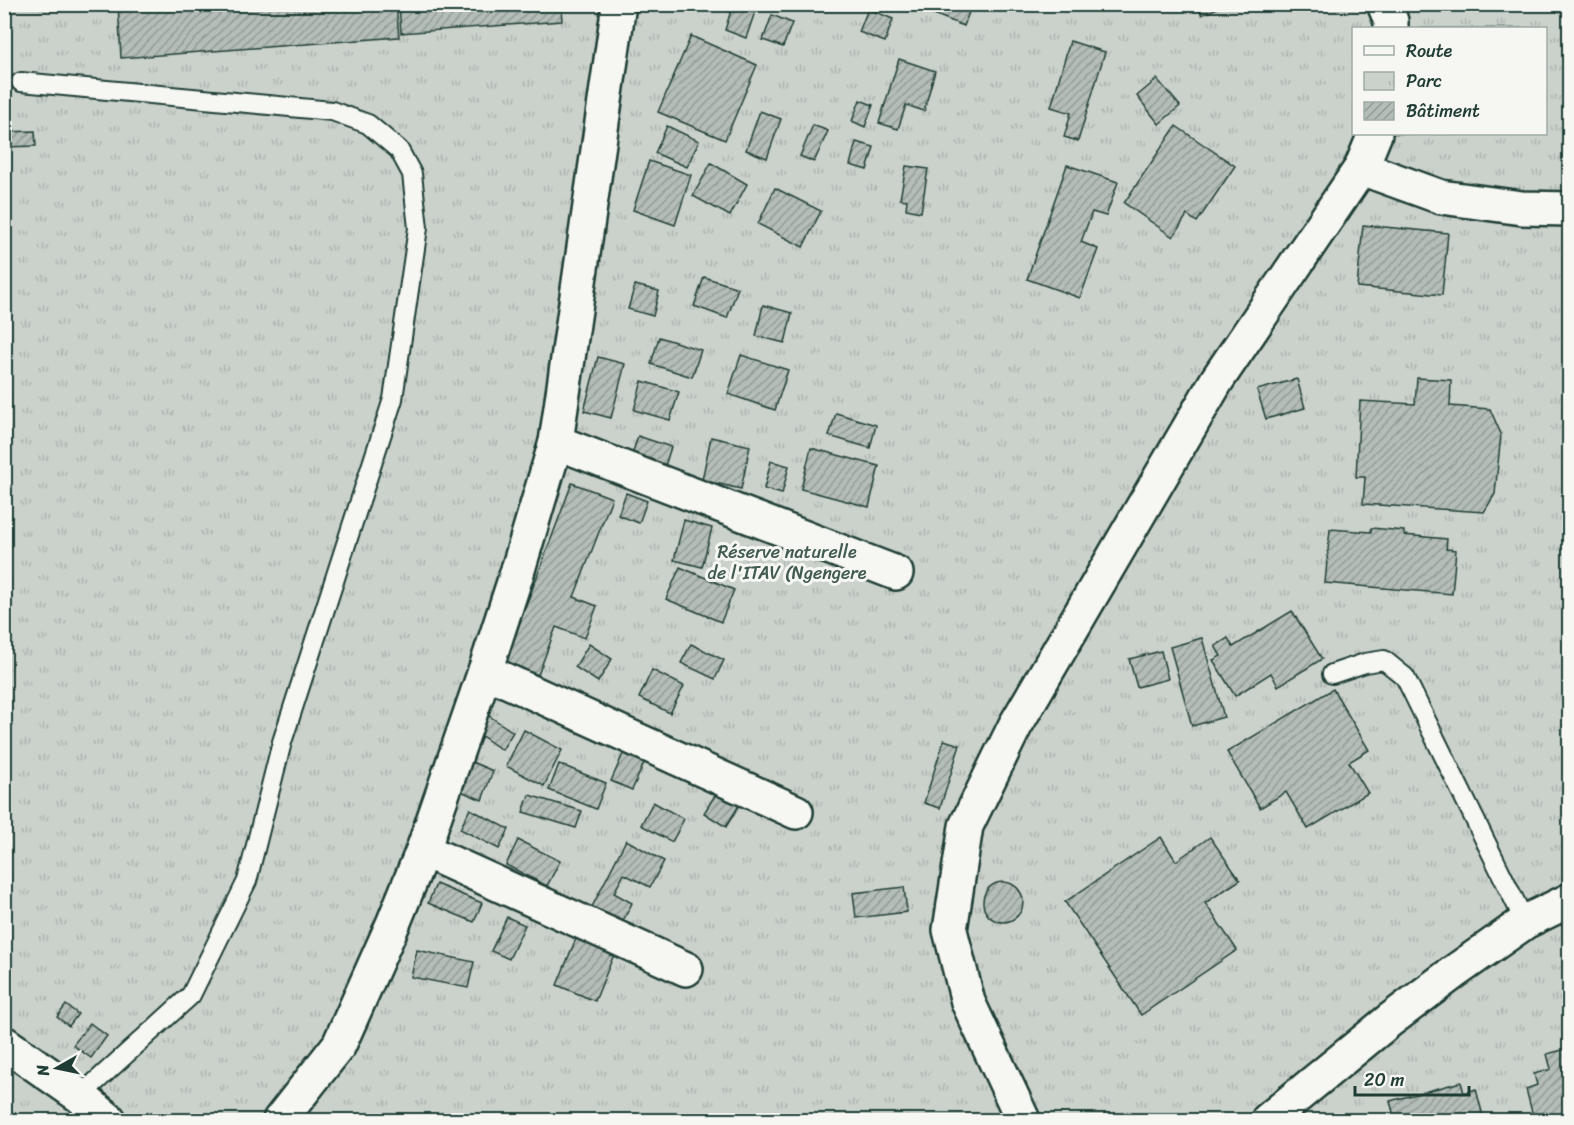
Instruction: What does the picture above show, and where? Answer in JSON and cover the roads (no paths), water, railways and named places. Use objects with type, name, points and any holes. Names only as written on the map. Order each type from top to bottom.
[{"type":"street","points":[[280,1120],[339,1045],[393,924],[423,850],[517,573],[556,442],[619,4]]},
{"type":"street","points":[[1384,4],[1391,27]]},
{"type":"street","points":[[1023,1120],[968,1002],[950,930],[966,826],[1015,726],[1217,380],[1361,168],[1375,135]]},
{"type":"street","points":[[1361,168],[1441,197],[1522,208],[1569,209]]},
{"type":"street","points":[[556,442],[896,573]]},
{"type":"street","points":[[485,671],[796,812]]},
{"type":"street","points":[[423,850],[686,969]]},
{"type":"street","points":[[1268,1120],[1390,1020],[1526,922],[1569,900]]},
{"type":"street","points":[[4,1043],[80,1096],[109,1120]]},
{"type":"lane","points":[[21,82],[332,111],[368,124],[399,150],[412,174],[417,228],[393,399],[282,742],[247,881],[191,995],[80,1096]]},
{"type":"lane","points":[[1332,674],[1365,663],[1384,660],[1405,677],[1526,922]]},
{"type":"park label","name":"Réserve naturelle de l'ITAV (Ngengere","points":[[787,562]]}]
